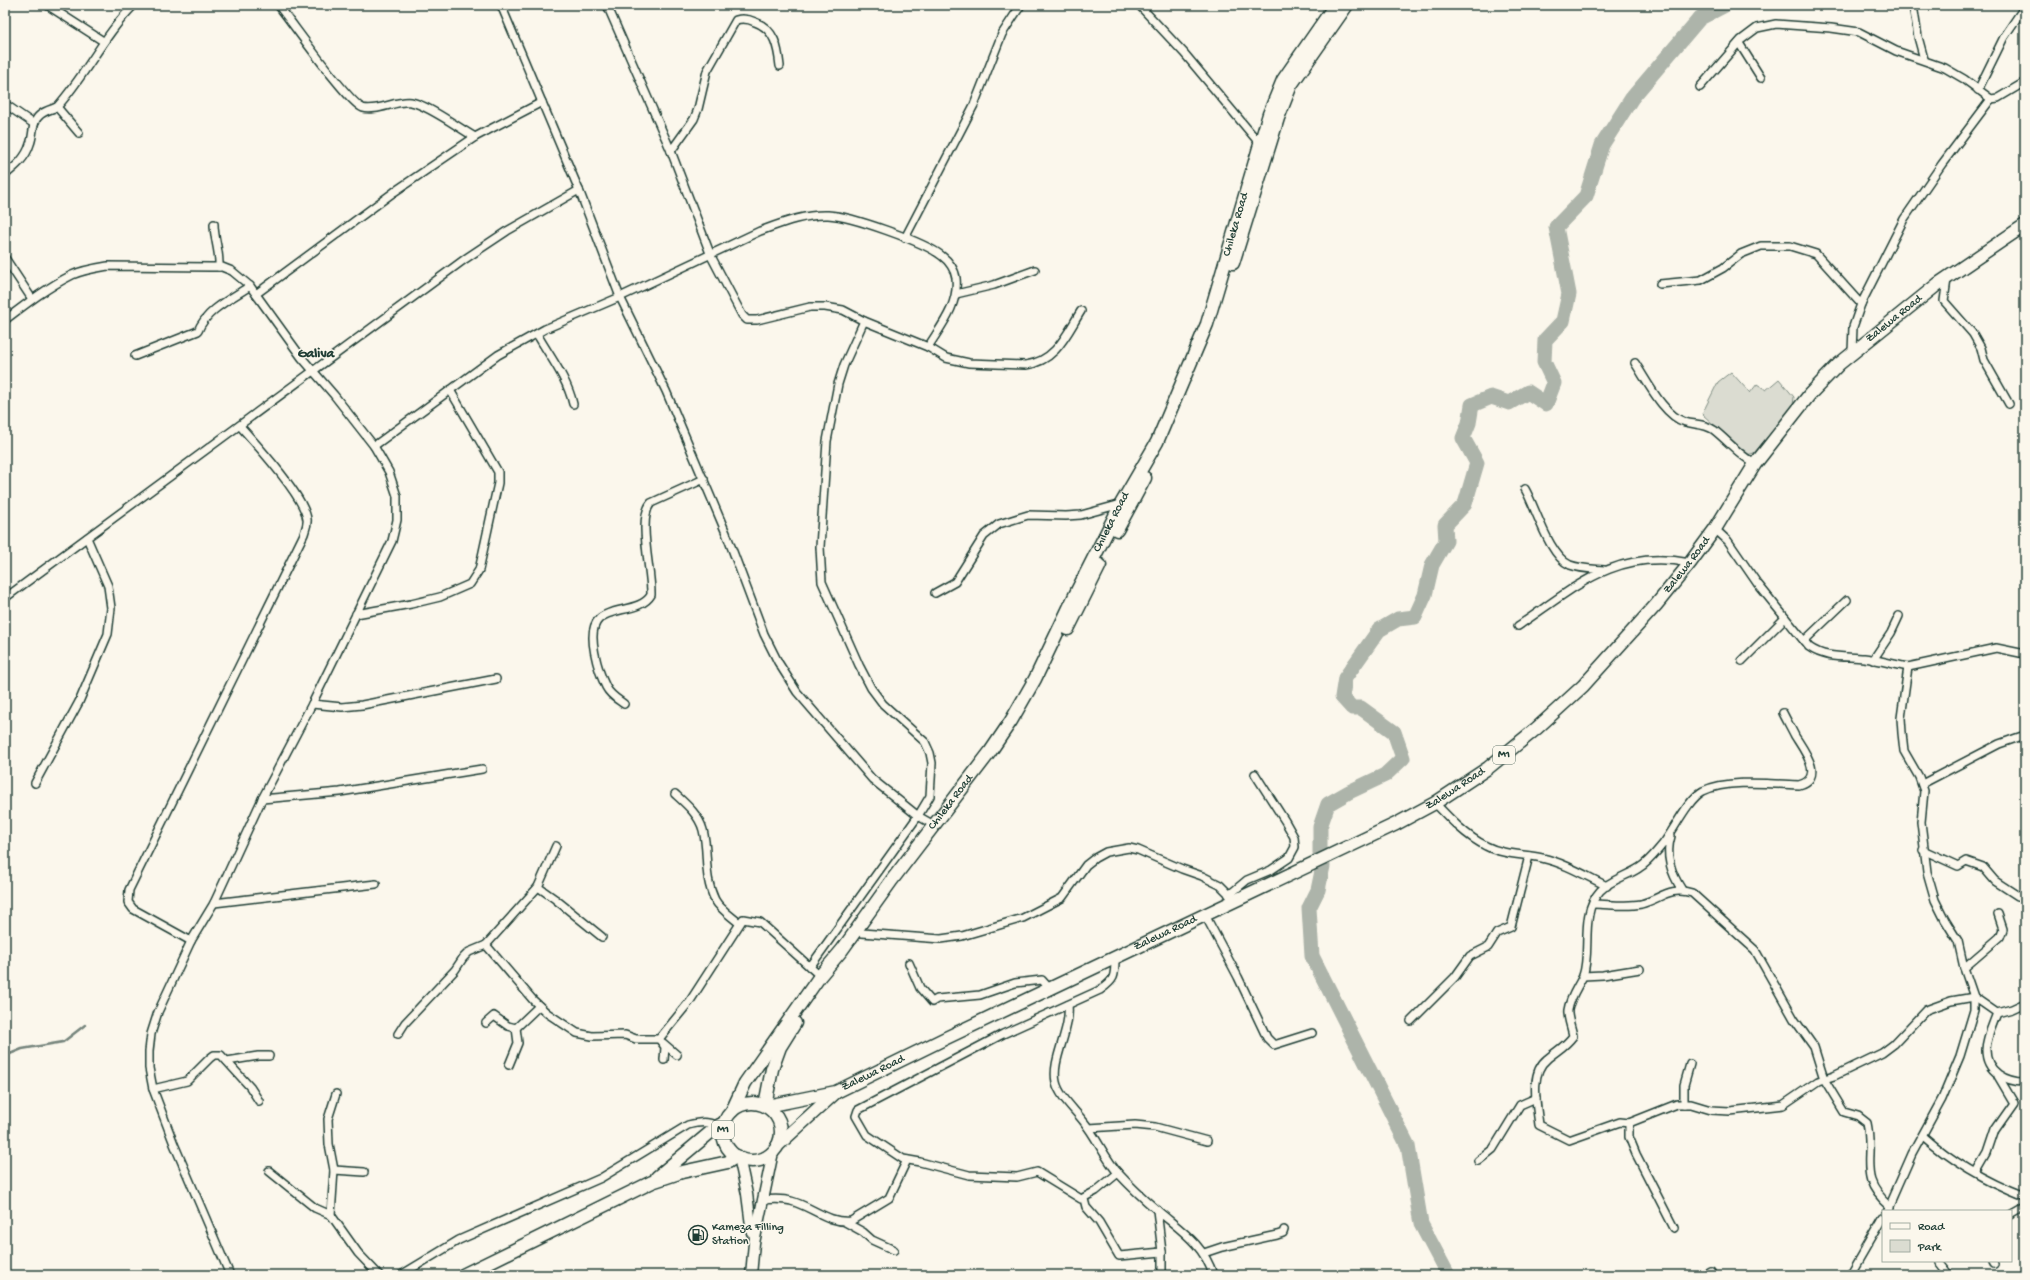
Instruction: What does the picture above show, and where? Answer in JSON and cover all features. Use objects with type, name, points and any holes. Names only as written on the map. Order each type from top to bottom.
[{"type":"highway","name":"Chileka Road","points":[[732,1111],[745,1083],[805,997],[820,976],[842,950],[990,752],[1025,697],[1122,504],[1157,442],[1207,324],[1269,114],[1283,80],[1335,5]]},
{"type":"highway","points":[[776,1149],[782,1133],[779,1120],[766,1106],[772,1069],[780,1048],[824,982],[995,759],[1046,674],[1107,548],[1163,445],[1210,335],[1278,118],[1291,86],[1347,5]]},
{"type":"highway","name":"Zalewa Road","points":[[766,1106],[836,1092],[1205,915],[1232,898],[1396,824],[1436,802],[1488,768],[1583,686],[1656,606],[1715,529],[1755,464],[1810,394],[1852,352],[1947,278],[2025,225]]},
{"type":"highway","name":"Zalewa Road","points":[[776,1149],[836,1092]]},
{"type":"highway","name":"M1","points":[[652,1182],[721,1124],[732,1111],[751,1102],[766,1106]]},
{"type":"highway","name":"M1","points":[[721,1124],[725,1142],[738,1157],[748,1160],[757,1160],[766,1158],[776,1149]]},
{"type":"highway","name":"M1","points":[[463,1275],[652,1182],[682,1172],[728,1162],[738,1157]]},
{"type":"main road","points":[[750,1275],[762,1200],[776,1149]]},
{"type":"main road","points":[[738,1157],[747,1194],[754,1243]]},
{"type":"street","points":[[47,5],[103,41]]},
{"type":"street","points":[[5,175],[16,166],[26,153],[31,144],[34,124],[40,115],[57,107],[75,87],[103,41],[134,5]]},
{"type":"street","points":[[278,5],[333,77],[358,105],[367,108],[411,102],[421,105],[475,137]]},
{"type":"street","points":[[501,5],[579,190],[620,297],[666,390],[704,479],[764,634],[778,662],[797,692],[872,779],[918,816],[934,825]]},
{"type":"street","points":[[607,5],[670,151],[711,256],[742,316],[747,320],[756,320],[810,307],[825,307],[843,310],[864,321],[928,347],[938,354],[957,361],[1026,365],[1047,359],[1055,351],[1081,311]]},
{"type":"street","points":[[905,238],[974,105],[1002,34],[1021,5]]},
{"type":"street","points":[[1139,5],[1184,53],[1260,144]]},
{"type":"street","points":[[1913,5],[1918,37],[1924,59]]},
{"type":"street","points":[[1978,90],[2004,37],[2025,6]]},
{"type":"street","points":[[670,151],[694,119],[698,109],[707,71],[736,20],[747,19],[766,27],[774,38],[778,50],[780,66]]},
{"type":"street","points":[[1700,87],[1738,44],[1757,28],[1776,24],[1831,28],[1859,32],[1896,51],[1924,59],[1945,68],[1964,79],[1991,99],[1998,98],[2025,82]]},
{"type":"street","points":[[1738,44],[1761,78]]},
{"type":"street","points":[[1852,352],[1853,327],[1861,304],[1904,219],[1942,164],[1991,99]]},
{"type":"street","points":[[256,294],[394,192],[475,137],[542,102]]},
{"type":"street","points":[[5,104],[34,124]]},
{"type":"street","points":[[57,107],[79,133]]},
{"type":"street","points":[[5,598],[465,259],[507,232],[579,190]]},
{"type":"street","points":[[374,446],[498,355],[537,334],[711,256],[760,231],[784,222],[808,216],[828,215],[846,218],[905,238],[926,246],[942,256],[952,266],[956,277],[956,294],[942,324],[928,347]]},
{"type":"street","points":[[214,224],[214,233],[219,250],[219,267]]},
{"type":"street","points":[[1660,284],[1701,280],[1723,268],[1741,254],[1761,246],[1790,246],[1816,254],[1861,304]]},
{"type":"street","points":[[5,258],[32,299]]},
{"type":"street","points":[[5,320],[32,299],[73,275],[108,266],[219,267],[232,271],[250,286],[282,333],[374,446],[390,472],[397,496],[397,520],[392,541],[312,704],[262,799],[214,903],[191,942],[158,1012],[151,1034],[149,1068],[153,1089],[174,1144],[230,1275]]},
{"type":"street","points":[[956,294],[994,285],[1035,270]]},
{"type":"street","points":[[1947,278],[1944,301],[1973,334],[1981,348],[1984,360],[2009,404]]},
{"type":"street","points":[[135,356],[198,331],[202,322],[209,315],[250,286]]},
{"type":"street","points":[[810,967],[918,816],[930,796],[932,763],[930,753],[925,742],[883,704],[872,688],[859,665],[822,582],[820,547],[827,441],[842,371],[864,321]]},
{"type":"street","points":[[537,334],[570,390],[573,404]]},
{"type":"street","points":[[1635,363],[1671,414],[1685,422],[1706,425],[1722,436],[1745,459],[1755,464]]},
{"type":"street","points":[[356,614],[411,604],[440,596],[470,584],[479,570],[498,483],[498,472],[450,390]]},
{"type":"street","points":[[191,942],[133,909],[128,902],[129,890],[304,534],[308,520],[303,506],[267,456],[240,426]]},
{"type":"street","points":[[624,704],[611,694],[599,670],[593,646],[595,626],[600,618],[644,603],[651,595],[644,520],[647,507],[651,503],[704,479]]},
{"type":"street","points":[[1525,489],[1553,549],[1561,560],[1581,568],[1604,570]]},
{"type":"street","points":[[935,593],[955,582],[984,536],[999,524],[1028,515],[1073,516],[1122,504]]},
{"type":"street","points":[[1715,529],[1732,546],[1785,618],[1804,641],[1817,653],[1873,660],[1908,667],[1996,648],[2025,654]]},
{"type":"street","points":[[35,783],[79,702],[108,634],[111,608],[108,586],[87,538]]},
{"type":"street","points":[[1518,626],[1604,570],[1637,560],[1669,559],[1690,563]]},
{"type":"street","points":[[1804,641],[1847,600]]},
{"type":"street","points":[[1873,660],[1891,633],[1899,616]]},
{"type":"street","points":[[1742,661],[1785,618]]},
{"type":"street","points":[[1593,904],[1642,904],[1672,891],[1682,890],[1692,893],[1755,950],[1794,1019],[1814,1047],[1824,1079],[1844,1112],[1858,1116],[1867,1123],[1870,1140],[1869,1171],[1871,1184],[1889,1209],[1912,1154],[1942,1099],[1960,1056],[1974,1010],[1974,997],[1964,968],[1958,941],[1935,900],[1927,872],[1923,850],[1921,822],[1924,792],[1922,784],[1904,751],[1900,718],[1908,667]]},
{"type":"street","points":[[312,704],[362,706],[496,679]]},
{"type":"street","points":[[1783,713],[1809,757],[1812,770],[1811,778],[1806,783],[1799,785],[1749,782],[1707,790],[1693,800],[1672,834],[1640,867],[1601,890],[1593,904],[1587,924],[1586,958],[1583,976],[1576,987],[1568,1010],[1573,1036],[1567,1045],[1546,1059],[1539,1068],[1536,1080],[1539,1125],[1569,1140],[1620,1122],[1629,1123],[1677,1104],[1691,1104],[1711,1110],[1730,1111],[1783,1105],[1792,1101],[1810,1085],[1882,1053],[1894,1044],[1926,1010],[1952,1001],[1974,997],[1992,1011],[1997,1013],[2012,1010],[2025,1003]]},
{"type":"street","points":[[1922,784],[2000,744],[2025,735]]},
{"type":"street","points":[[262,799],[340,792],[482,769]]},
{"type":"street","points":[[862,933],[941,939],[962,936],[1023,918],[1062,898],[1086,865],[1106,852],[1117,849],[1129,848],[1138,850],[1202,876],[1220,885],[1232,898],[1248,880],[1272,870],[1289,858],[1295,846],[1294,837],[1255,774]]},
{"type":"street","points":[[675,794],[691,808],[703,830],[707,876],[715,900],[720,907],[739,923]]},
{"type":"street","points":[[1436,802],[1448,816],[1475,840],[1487,847],[1506,853],[1543,858],[1572,868],[1607,886]]},
{"type":"street","points":[[1672,834],[1668,847],[1671,870],[1682,890]]},
{"type":"street","points":[[398,1034],[404,1023],[455,970],[466,955],[473,950],[486,945],[538,887],[556,846]]},
{"type":"street","points":[[1923,850],[1958,866],[1966,861],[1983,867],[1995,881],[2018,896]]},
{"type":"street","points":[[1411,1021],[1455,977],[1470,956],[1488,947],[1497,933],[1512,927],[1529,856]]},
{"type":"street","points":[[214,903],[376,884]]},
{"type":"street","points":[[538,887],[602,937]]},
{"type":"street","points":[[1964,968],[2000,936],[2003,929],[1998,914]]},
{"type":"street","points":[[1205,915],[1238,977],[1267,1038],[1274,1045],[1312,1033]]},
{"type":"street","points":[[661,1041],[690,1001],[743,919],[760,922],[820,976]]},
{"type":"street","points":[[486,945],[539,1006],[563,1025],[585,1036],[625,1035],[636,1039],[661,1041],[677,1054]]},
{"type":"street","points":[[1115,959],[1115,976],[1110,984],[1004,1034],[858,1110],[856,1113],[856,1119],[866,1135],[889,1149],[900,1158],[969,1175],[1017,1177],[1037,1172],[1078,1198],[1084,1199],[1118,1173]]},
{"type":"street","points":[[909,963],[920,988],[932,1002],[937,999],[980,995],[1028,981],[1042,980],[1050,989]]},
{"type":"street","points":[[1583,976],[1603,975],[1640,969]]},
{"type":"street","points":[[1068,1005],[1069,1021],[1054,1073],[1056,1084],[1089,1128],[1118,1173],[1157,1210],[1191,1238],[1208,1260],[1212,1275]]},
{"type":"street","points":[[516,1028],[539,1006]]},
{"type":"street","points":[[1976,1173],[1987,1154],[1995,1130],[2014,1103],[1998,1076],[1986,1051],[1997,1013]]},
{"type":"street","points":[[486,1023],[494,1016],[508,1026],[516,1028]]},
{"type":"street","points":[[509,1065],[518,1043],[516,1028]]},
{"type":"street","points":[[661,1041],[665,1047],[664,1060]]},
{"type":"street","points":[[153,1089],[187,1081],[214,1055],[220,1055],[250,1087],[259,1101]]},
{"type":"street","points":[[227,1061],[258,1056],[269,1056]]},
{"type":"street","points":[[1684,1104],[1684,1086],[1690,1064]]},
{"type":"street","points":[[1998,1076],[2009,1080],[2025,1082]]},
{"type":"street","points":[[331,1216],[331,1194],[334,1170],[329,1144],[328,1119],[336,1094]]},
{"type":"street","points":[[1478,1161],[1493,1149],[1520,1105],[1536,1098]]},
{"type":"street","points":[[401,1275],[459,1240],[601,1178],[688,1125],[698,1122],[721,1124]]},
{"type":"street","points":[[1629,1123],[1629,1136],[1636,1154],[1674,1228]]},
{"type":"street","points":[[1089,1128],[1135,1125],[1155,1127],[1207,1142]]},
{"type":"street","points":[[1923,1136],[1937,1149],[1976,1173],[2025,1197]]},
{"type":"street","points":[[845,1222],[854,1219],[889,1198],[907,1160]]},
{"type":"street","points":[[334,1170],[364,1172]]},
{"type":"street","points":[[270,1171],[315,1208],[331,1216],[358,1253],[379,1275]]},
{"type":"street","points":[[1084,1199],[1086,1207],[1099,1222],[1119,1256],[1162,1252]]},
{"type":"street","points":[[762,1200],[790,1201],[831,1218],[845,1222],[863,1232],[872,1240],[894,1250]]},
{"type":"street","points":[[2012,1215],[2025,1208]]},
{"type":"street","points":[[1157,1210],[1162,1252],[1162,1275]]},
{"type":"street","points":[[1850,1275],[1882,1220]]},
{"type":"street","points":[[1204,1253],[1222,1247],[1277,1235],[1283,1233],[1284,1230]]},
{"type":"street","points":[[1938,1262],[1948,1275]]},
{"type":"street","points":[[1703,1275],[1710,1271]]},
{"type":"green space","points":[[1731,372],[1750,393],[1757,384],[1766,390],[1779,379],[1794,397],[1793,406],[1754,453],[1747,455],[1702,414],[1718,382]]},
{"type":"waterway","points":[[1320,853],[1320,827],[1328,804],[1385,775],[1403,758],[1394,732],[1361,708],[1352,708],[1342,697],[1345,678],[1379,630],[1398,619],[1415,617],[1425,595],[1432,565],[1446,541],[1445,525],[1465,504],[1477,463],[1463,438],[1469,423],[1472,405],[1491,397],[1509,403],[1528,392],[1546,404],[1554,383],[1544,362],[1545,340],[1563,321],[1569,294],[1556,227],[1586,196],[1602,145],[1632,98],[1700,18],[1725,5]]},
{"type":"waterway","points":[[1323,866],[1318,890],[1309,908],[1312,956],[1408,1146],[1421,1224],[1448,1275]]},
{"type":"waterway","points":[[5,1056],[22,1049],[63,1042],[85,1025]]},
{"type":"place","name":"Kameza Filling Station","points":[[698,1235]]},
{"type":"district","name":"Galiva","points":[[316,354]]}]
